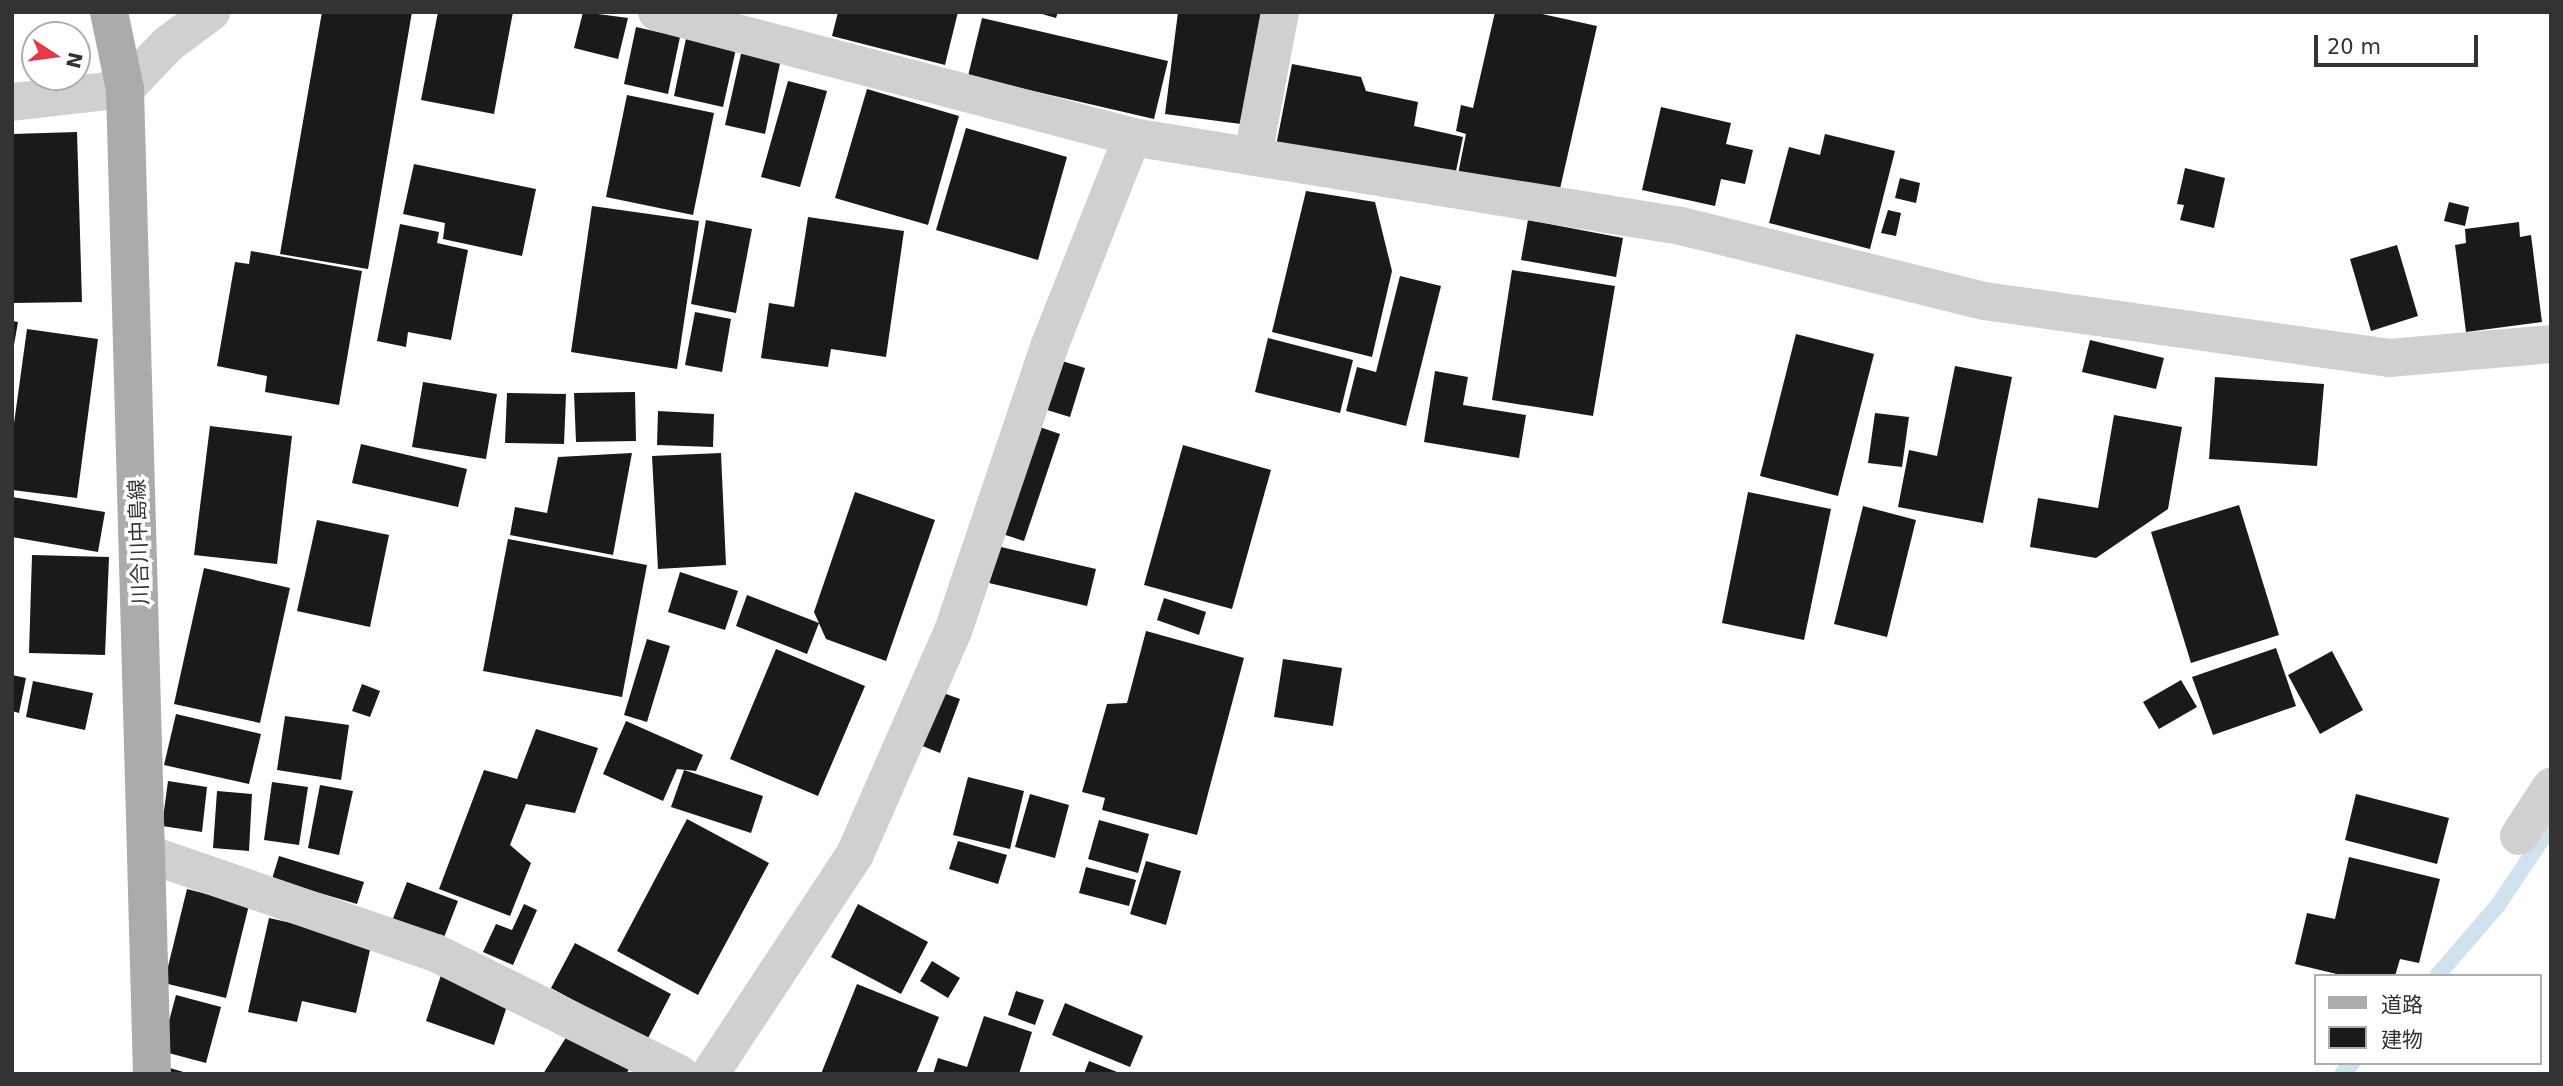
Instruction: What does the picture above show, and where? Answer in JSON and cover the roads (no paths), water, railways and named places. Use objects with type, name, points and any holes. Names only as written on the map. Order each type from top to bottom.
[{"type":"main road","name":"川合川中島線","points":[[109,12],[125,89],[152,1074]]},
{"type":"street","points":[[12,102],[125,89],[168,44],[211,12]]},
{"type":"street","points":[[657,12],[1132,137],[1681,226],[1984,301],[2389,358],[2551,344]]},
{"type":"street","points":[[1253,155],[1280,12]]},
{"type":"street","points":[[710,1074],[855,854],[953,631],[1049,347],[1132,137]]},
{"type":"street","points":[[2519,836],[2551,788]]},
{"type":"street","points":[[148,854],[436,953],[680,1074]]},
{"type":"waterway","points":[[2439,974],[2498,905],[2551,826]]},
{"type":"waterway","points":[[2342,1074],[2350,1065]]}]
